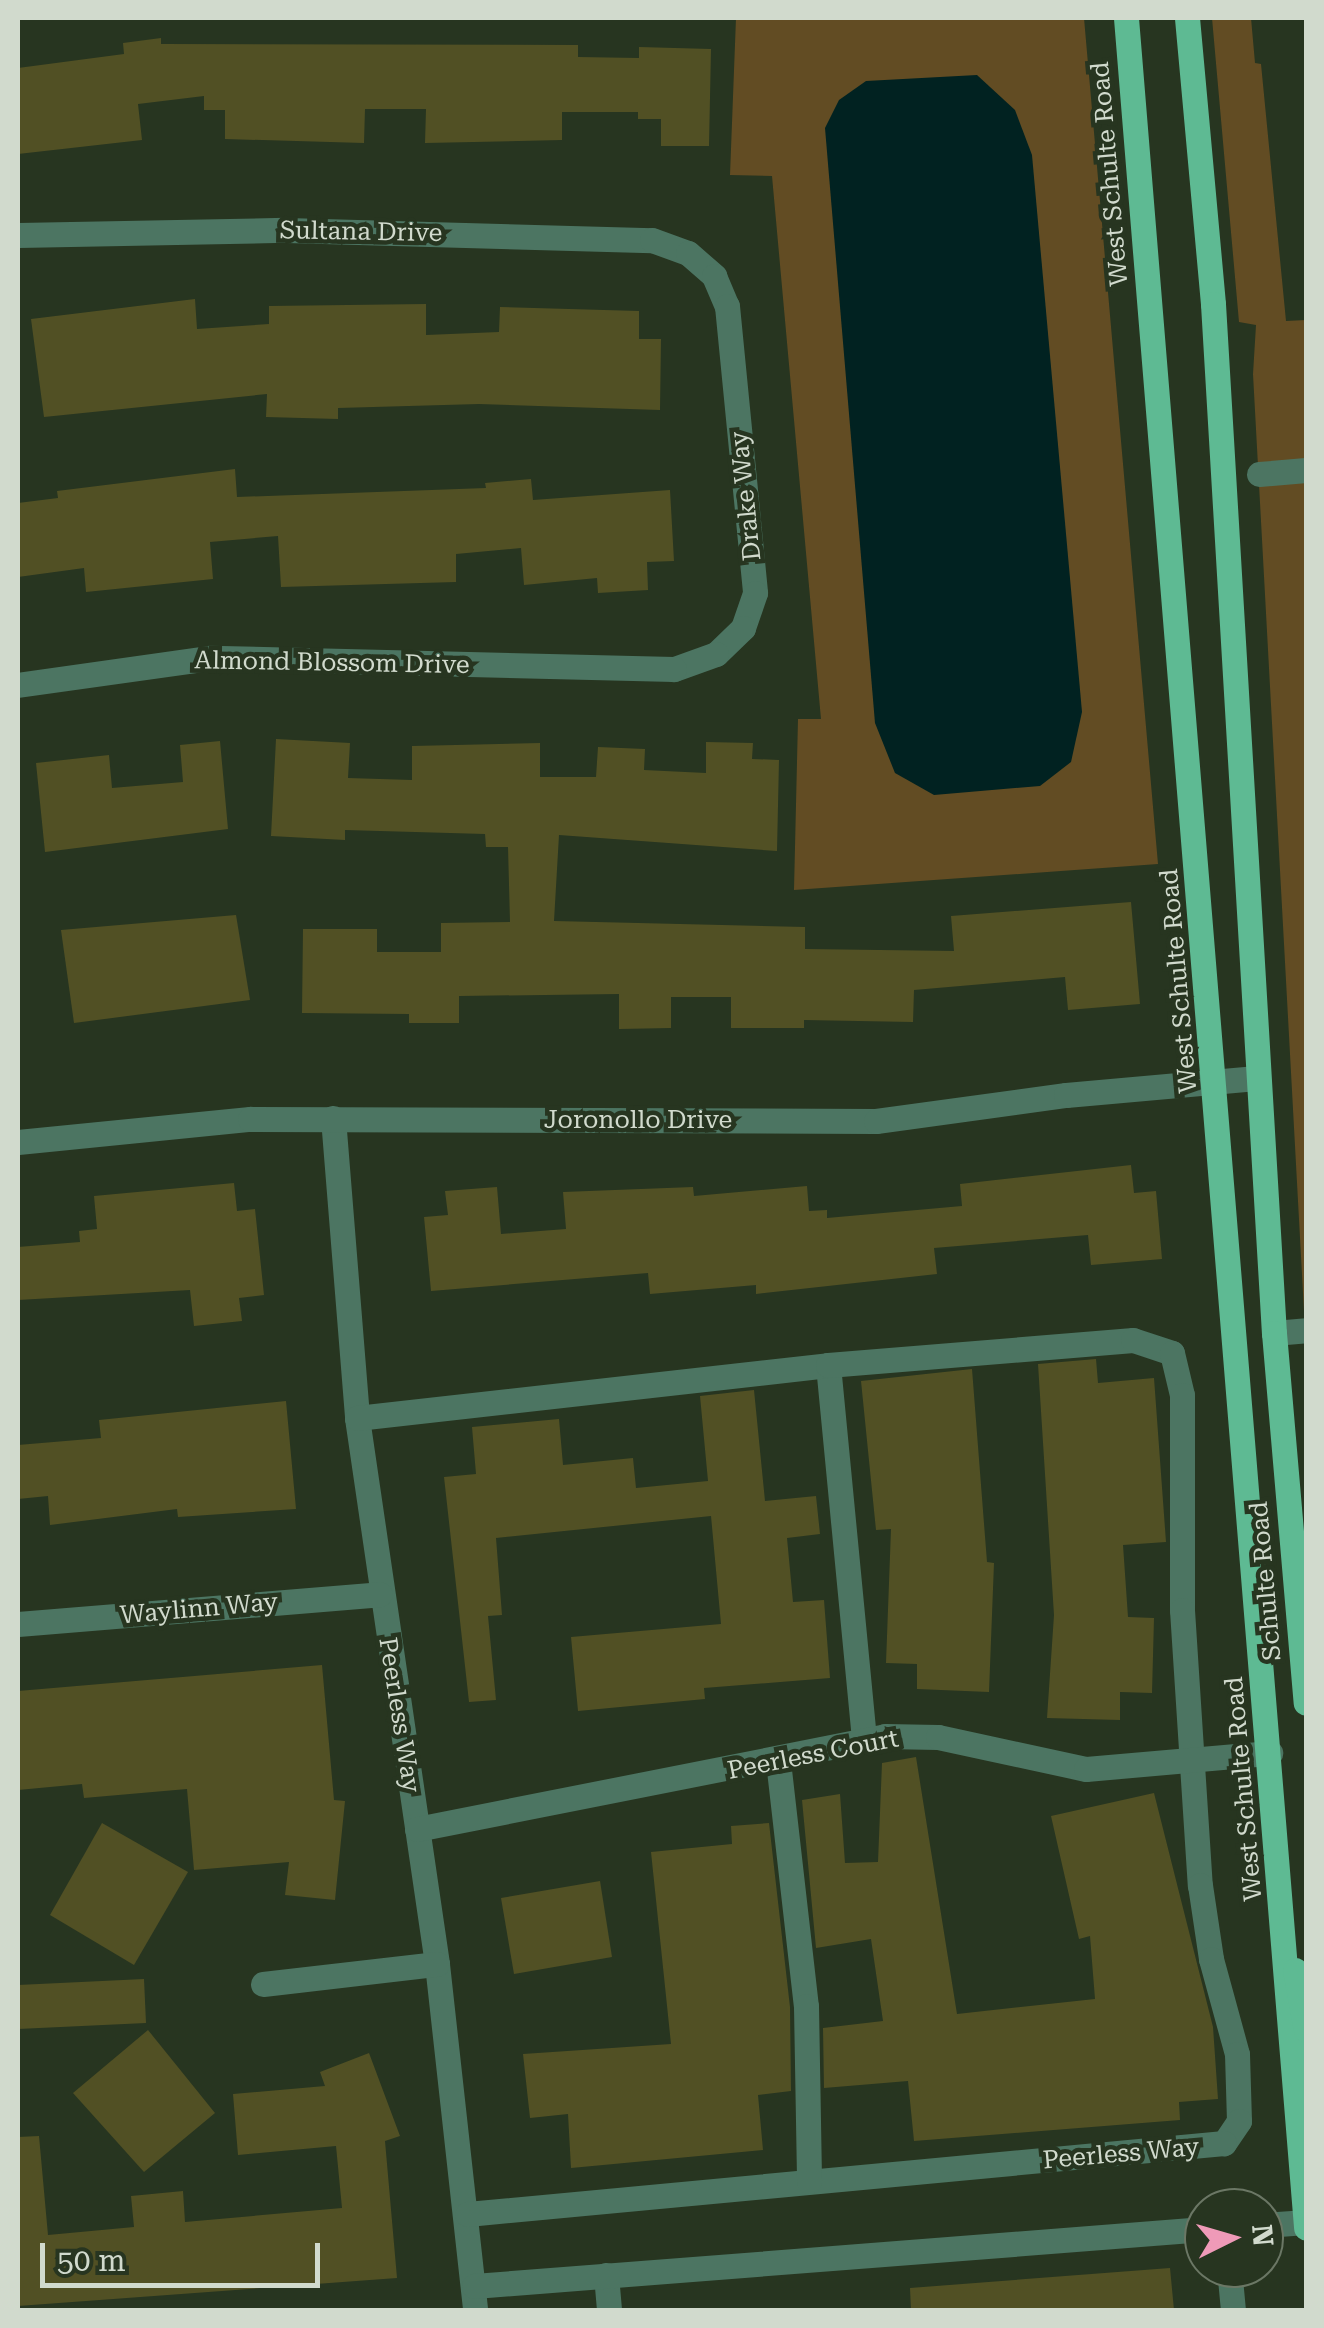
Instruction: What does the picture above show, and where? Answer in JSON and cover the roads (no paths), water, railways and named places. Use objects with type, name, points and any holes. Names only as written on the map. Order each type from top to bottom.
[{"type":"main road","name":"West Schulte Road","points":[[1126,18],[1288,1940]]},
{"type":"main road","points":[[1187,18],[1213,304],[1274,1333],[1296,1452]]},
{"type":"main road","name":"Schulte Road","points":[[1296,1452],[1306,1704]]},
{"type":"main road","points":[[1288,1940],[1306,2030]]},
{"type":"main road","points":[[1288,1940],[1285,2008],[1306,2225]]},
{"type":"street","name":"Sultana Drive","points":[[18,235],[286,230],[652,240],[700,262]]},
{"type":"street","name":"Drake Way","points":[[648,669],[674,670],[716,654],[743,628],[755,593],[727,306],[700,262]]},
{"type":"street","points":[[1259,474],[1306,470]]},
{"type":"street","name":"Almond Blossom Drive","points":[[18,685],[209,658],[648,669]]},
{"type":"street","name":"Joronollo Drive","points":[[18,1142],[250,1119],[876,1121],[1256,1078]]},
{"type":"street","name":"Peerless Way","points":[[334,1118],[356,1418],[437,1964],[474,2298]]},
{"type":"street","points":[[1274,1333],[1306,1330]]},
{"type":"street","points":[[356,1418],[828,1365],[1133,1340],[1172,1353],[1182,1395],[1182,1610],[1194,1762]]},
{"type":"street","points":[[828,1365],[864,1740]]},
{"type":"street","name":"Waylinn Way","points":[[18,1624],[380,1594]]},
{"type":"street","name":"Peerless Court","points":[[418,1829],[778,1761],[864,1740],[938,1737],[1086,1769],[1270,1752]]},
{"type":"street","points":[[467,2214],[808,2181],[806,2006],[778,1761]]},
{"type":"street","name":"Peerless Way","points":[[808,2181],[1224,2144],[1239,2122],[1236,2054],[1208,1940],[1194,1762]]},
{"type":"street","points":[[263,1984],[437,1964]]},
{"type":"street","points":[[474,2298],[606,2275],[1184,2231]]},
{"type":"street","points":[[606,2275],[609,2310]]},
{"type":"water","points":[[977,75],[1015,110],[1032,155],[1082,712],[1071,762],[1040,786],[934,795],[895,773],[875,723],[825,128],[839,100],[866,81]]}]
